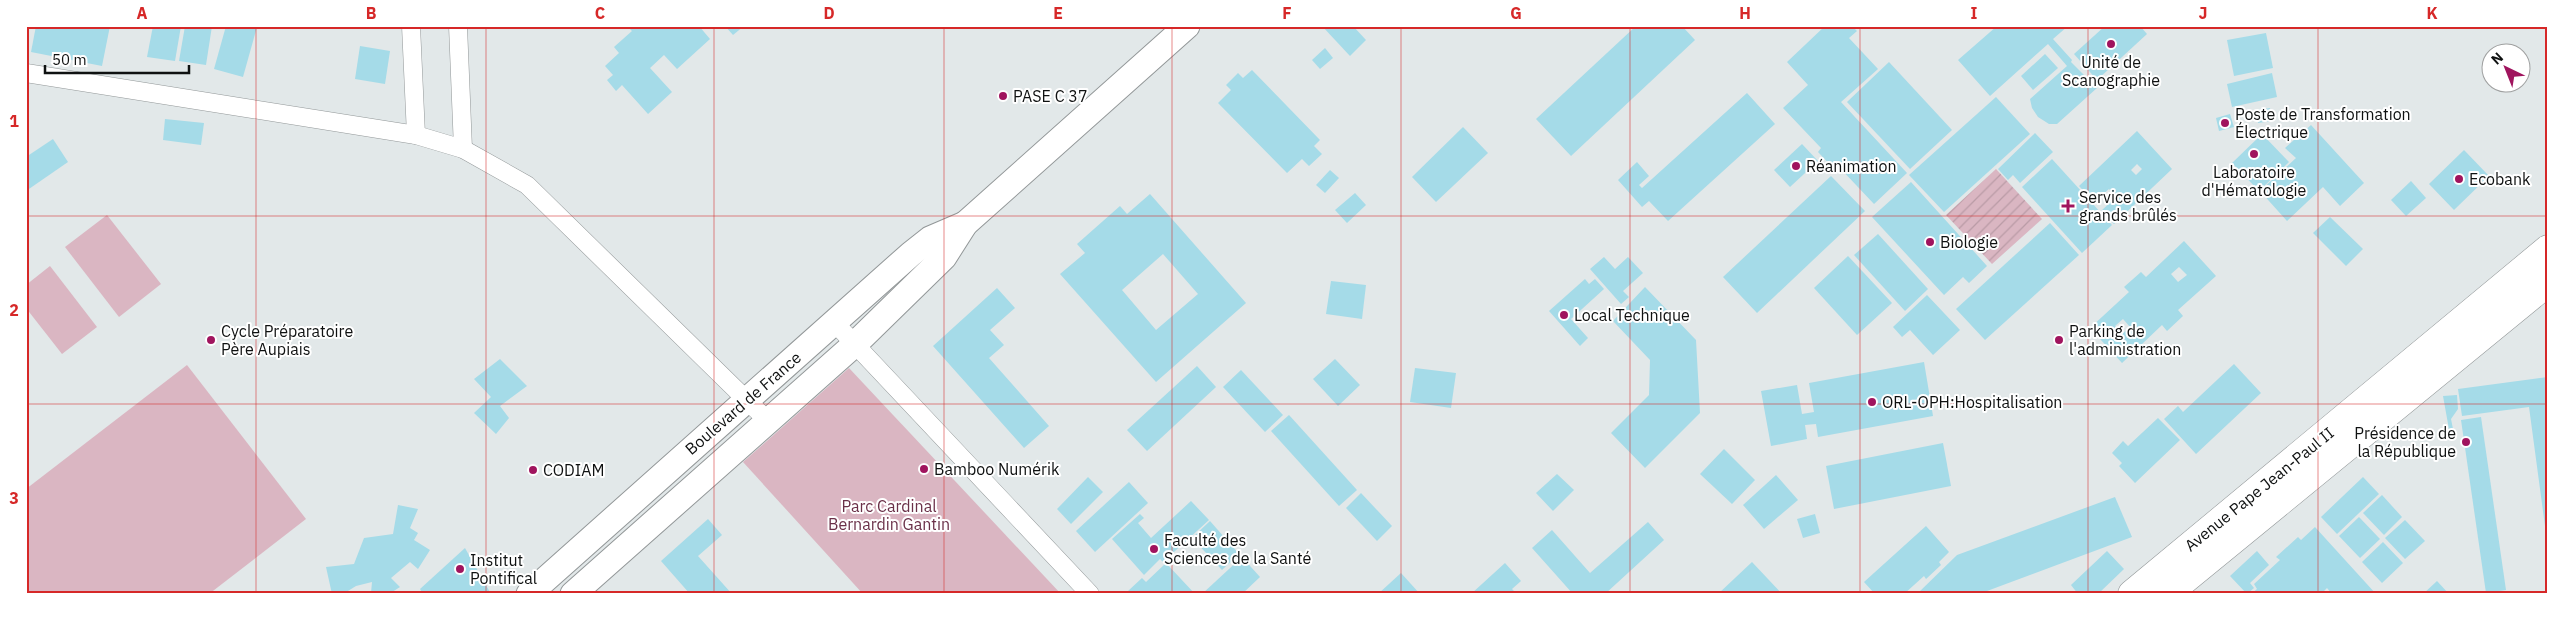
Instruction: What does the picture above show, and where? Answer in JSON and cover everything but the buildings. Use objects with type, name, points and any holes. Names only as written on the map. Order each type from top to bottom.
[{"type":"main road","name":"Avenue Pape Jean-Paul II","points":[[2167,594],[2530,286],[2548,250]]},
{"type":"main road","name":"Avenue Pape Jean-Paul II","points":[[2132,594],[2530,286]]},
{"type":"street","points":[[411,26],[416,135]]},
{"type":"street","points":[[458,26],[463,149]]},
{"type":"street","name":"Boulevard de France","points":[[573,594],[767,420],[855,344],[944,257],[965,224],[1187,26]]},
{"type":"street","points":[[26,73],[416,135],[463,149],[527,186],[767,420]]},
{"type":"street","name":"Boulevard de France","points":[[530,594],[693,447],[748,401],[834,322],[930,239],[965,224]]},
{"type":"street","points":[[834,322],[1090,594]]},
{"type":"green space","points":[[1996,169],[2042,219],[1992,264],[1946,215]]},
{"type":"green space","points":[[107,215],[161,284],[119,317],[65,247]]},
{"type":"green space","points":[[50,266],[97,327],[62,354],[26,308],[26,285]]},
{"type":"green space","points":[[187,365],[306,519],[209,594],[26,594],[26,489]]},
{"type":"green space","name":"Parc Cardinal Bernardin Gantin","points":[[849,368],[1061,594],[863,594],[743,462]]},
{"type":"place","name":"Unité de Scanographie","points":[[2111,44]]},
{"type":"place","name":"PASE C 37","points":[[1003,96]]},
{"type":"place","name":"Poste de Transformation Électrique","points":[[2225,123]]},
{"type":"place","name":"Laboratoire d'Hématologie","points":[[2254,154]]},
{"type":"place","name":"Réanimation","points":[[1796,166]]},
{"type":"place","name":"Ecobank","points":[[2459,179]]},
{"type":"place","name":"Service des grands brûlés","points":[[2068,206]]},
{"type":"place","name":"Biologie","points":[[1930,242]]},
{"type":"place","name":"Local Technique","points":[[1564,315]]},
{"type":"place","name":"Cycle Préparatoire Père Aupiais","points":[[211,340]]},
{"type":"place","name":"Parking de l'administration","points":[[2059,340]]},
{"type":"place","name":"ORL-OPH:Hospitalisation","points":[[1872,402]]},
{"type":"place","name":"Présidence de la République","points":[[2466,442]]},
{"type":"place","name":"Bamboo Numérik","points":[[924,469]]},
{"type":"place","name":"CODIAM","points":[[533,470]]},
{"type":"place","name":"Faculté des Sciences de la Santé","points":[[1154,549]]},
{"type":"place","name":"Institut Pontifical","points":[[460,569]]}]
